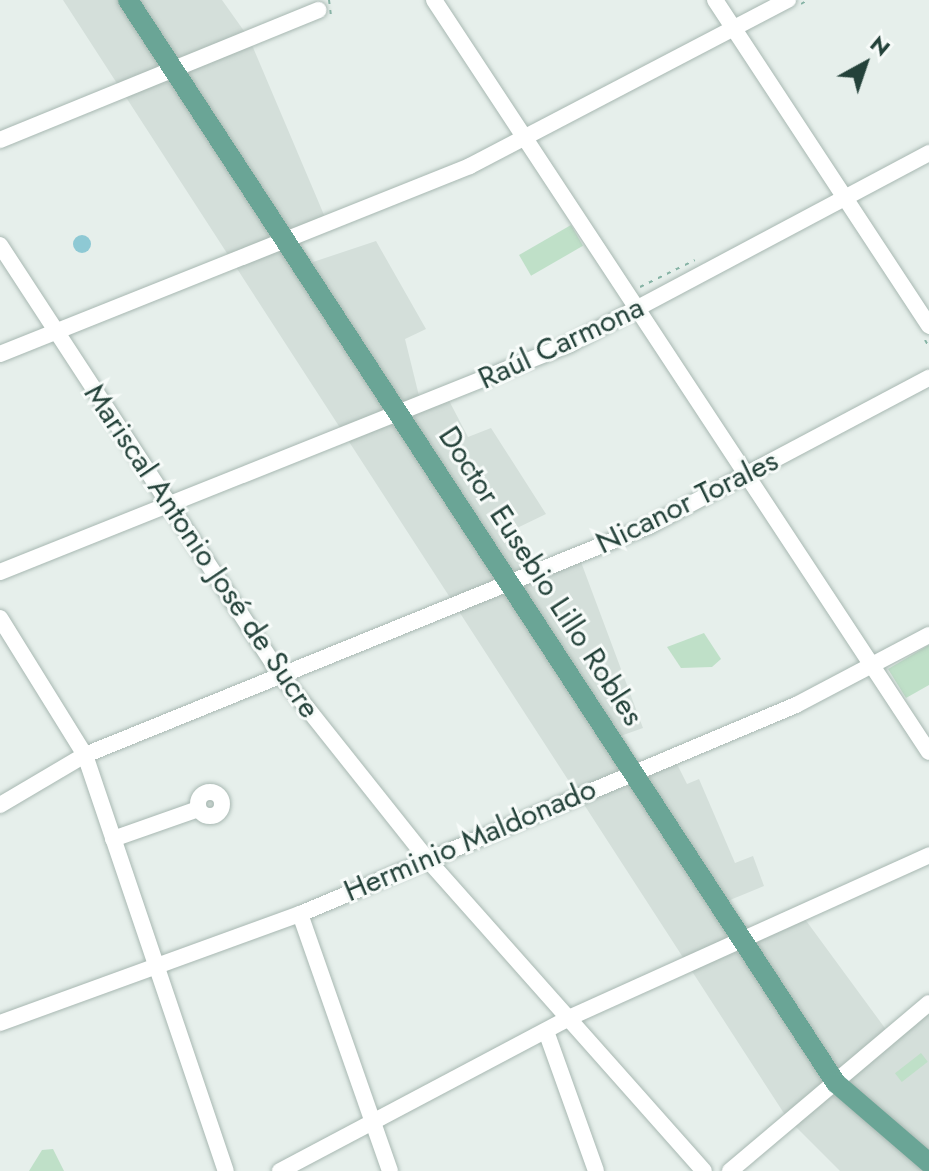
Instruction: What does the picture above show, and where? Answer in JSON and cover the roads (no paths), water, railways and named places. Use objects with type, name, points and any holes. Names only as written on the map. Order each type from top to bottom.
[{"type":"main road","name":"Doctor Eusebio Lillo Robles","points":[[128,0],[836,1083],[929,1163]]},
{"type":"street","points":[[434,0],[641,309],[929,752]]},
{"type":"street","points":[[715,0],[737,28],[925,330]]},
{"type":"street","points":[[0,354],[527,138],[788,0]]},
{"type":"street","points":[[0,140],[318,10]]},
{"type":"street","name":"Raúl Carmona","points":[[0,572],[400,415],[641,309],[929,153]]},
{"type":"street","name":"Mariscal Antonio José de Sucre","points":[[0,245],[280,674],[427,859],[571,1017],[704,1171]]},
{"type":"street","name":"Nicanor Torales","points":[[0,805],[85,755],[506,581],[649,526],[929,378]]},
{"type":"street","points":[[0,618],[85,755],[153,966],[226,1171]]},
{"type":"street","name":"Herminio Maldonado","points":[[0,1023],[300,914],[632,770],[796,705],[929,635]]},
{"type":"street","points":[[113,839],[198,809]]},
{"type":"street","points":[[280,1171],[547,1034],[571,1017],[738,937],[929,855]]},
{"type":"street","points":[[300,914],[390,1171]]},
{"type":"street","points":[[730,1171],[929,1003]]},
{"type":"street","points":[[547,1034],[596,1171]]},
{"type":"water","points":[[82,235],[91,244],[82,253],[73,244]]}]
